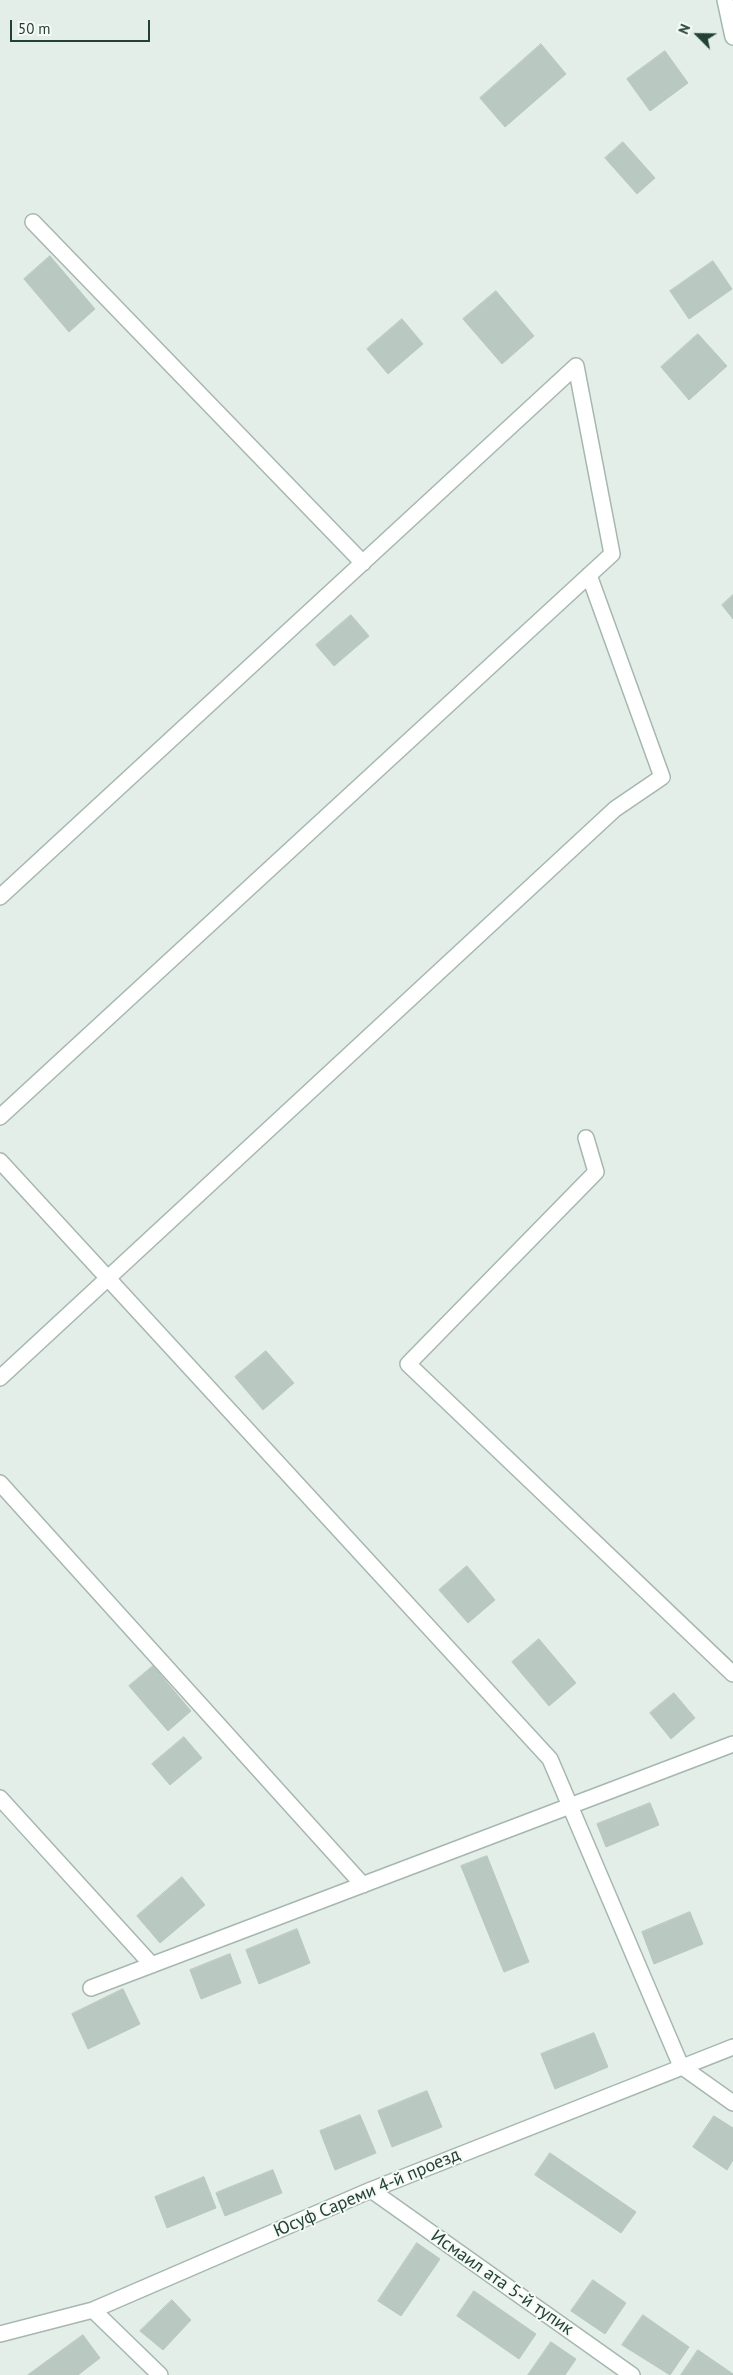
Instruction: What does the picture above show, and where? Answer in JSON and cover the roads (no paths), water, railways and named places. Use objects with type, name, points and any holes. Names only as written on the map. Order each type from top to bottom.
[{"type":"street","points":[[725,0],[733,38]]},
{"type":"street","points":[[33,222],[363,563]]},
{"type":"street","points":[[0,897],[576,366],[612,554],[0,1117]]},
{"type":"street","points":[[0,1378],[615,809],[662,777],[589,575]]},
{"type":"street","points":[[586,1138],[596,1172],[408,1364],[733,1674]]},
{"type":"street","points":[[0,1161],[550,1759],[681,2066],[733,2104]]},
{"type":"street","points":[[0,1484],[363,1885]]},
{"type":"street","points":[[91,1988],[733,1744]]},
{"type":"street","points":[[0,1798],[152,1965]]},
{"type":"street","name":"Юсуф Сареми 4-й проезд","points":[[0,2334],[93,2310],[371,2190],[733,2047]]},
{"type":"street","name":"Исмаил ата 5-й тупик","points":[[371,2190],[632,2375]]},
{"type":"street","points":[[93,2310],[160,2375]]}]
